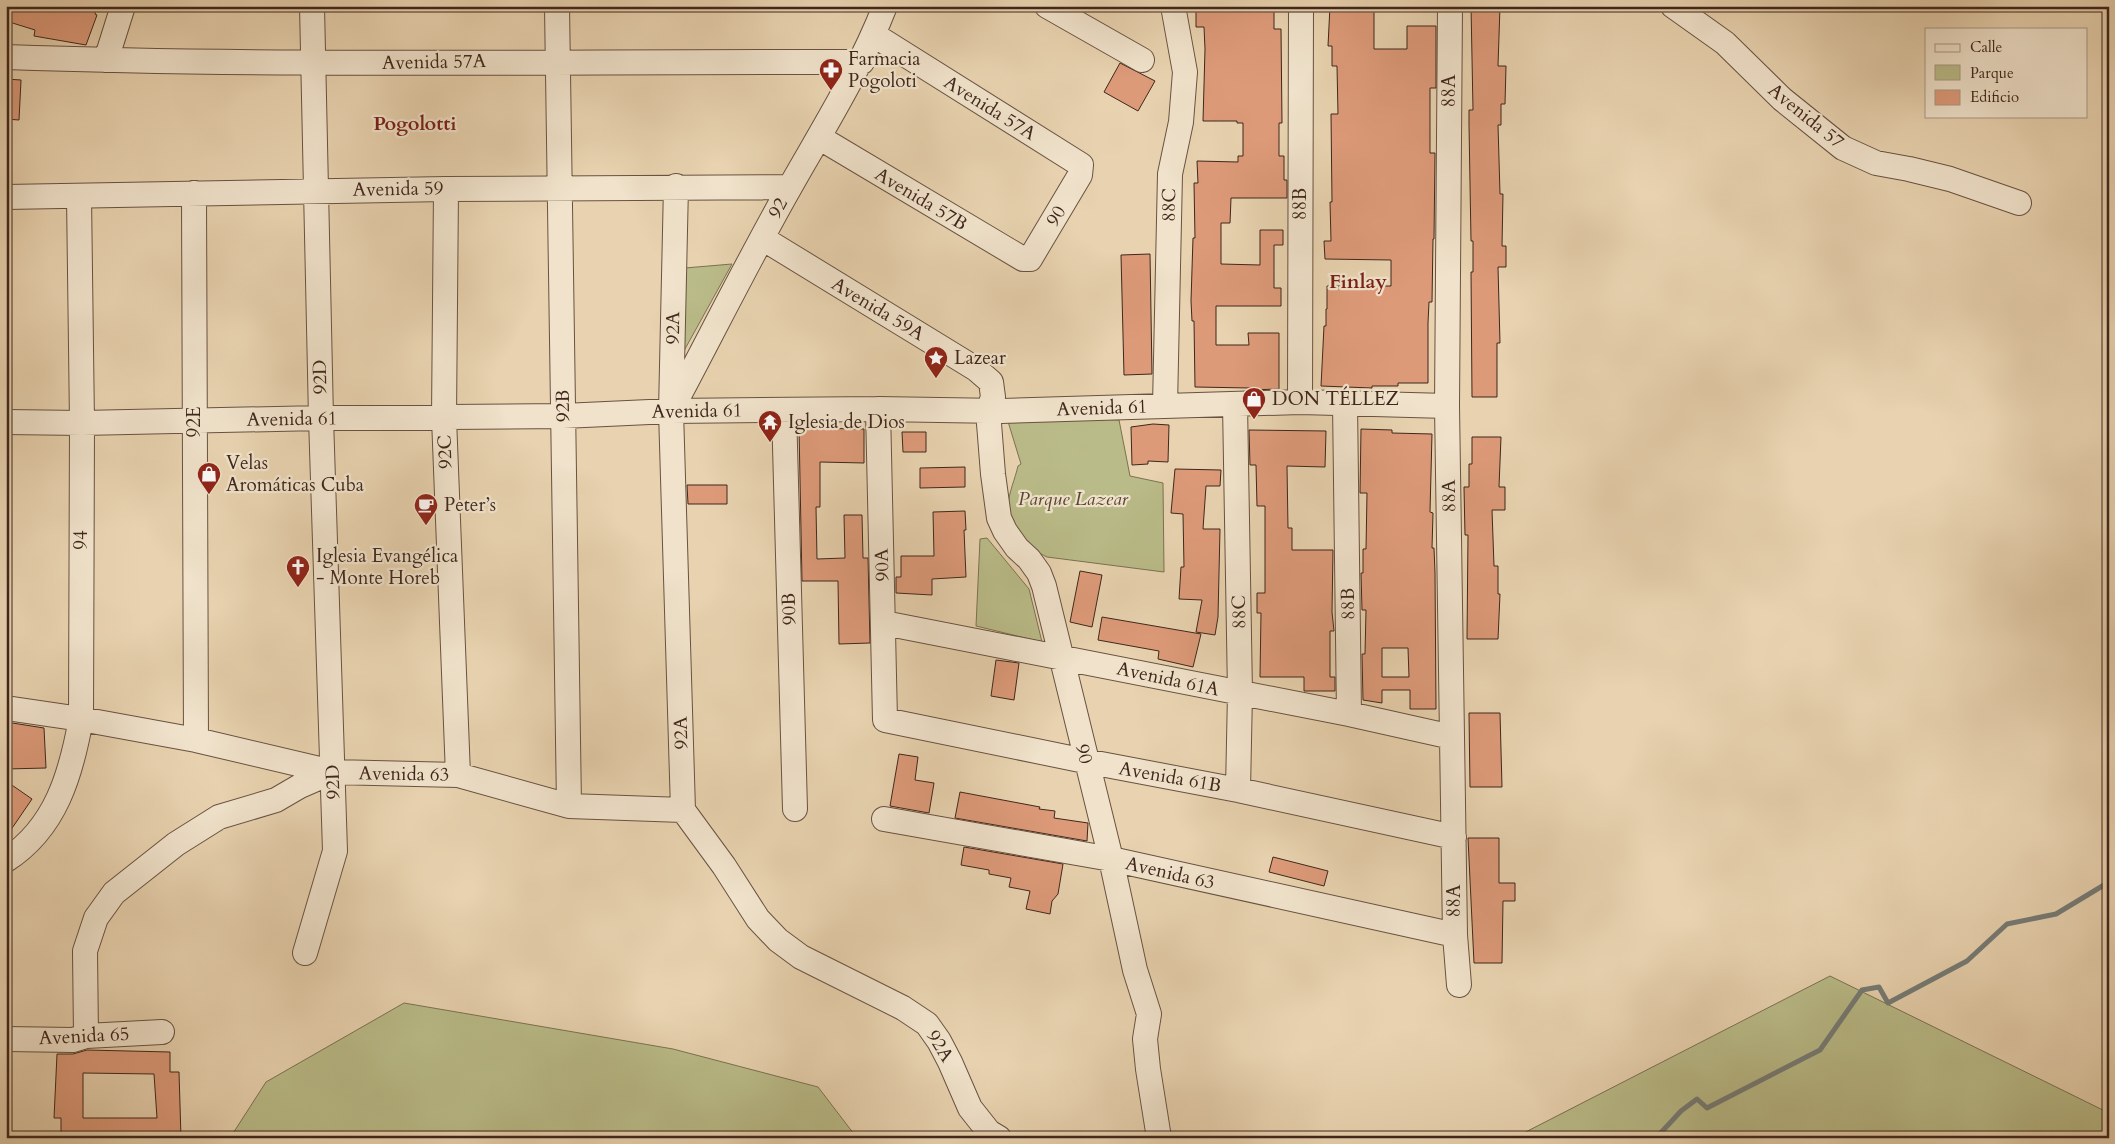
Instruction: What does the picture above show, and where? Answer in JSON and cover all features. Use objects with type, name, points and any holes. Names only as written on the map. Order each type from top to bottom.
[{"type":"street","points":[[106,60],[123,6]]},
{"type":"street","name":"92D","points":[[305,953],[335,851],[321,418],[312,6]]},
{"type":"street","name":"92B","points":[[557,6],[558,187],[569,806]]},
{"type":"street","name":"92","points":[[671,411],[790,186],[820,138],[862,62],[885,6]]},
{"type":"street","points":[[1047,6],[1142,60]]},
{"type":"street","name":"88C","points":[[1165,406],[1170,174],[1181,122],[1185,72],[1173,6]]},
{"type":"street","name":"88B","points":[[1300,402],[1301,6]]},
{"type":"street","name":"88A","points":[[1450,6],[1447,406],[1454,935],[1459,985]]},
{"type":"street","name":"Avenida 57","points":[[1673,6],[1725,42],[1782,99],[1843,148],[1876,163],[1950,179],[2019,203]]},
{"type":"street","name":"Avenida 57A","points":[[874,34],[1081,165]]},
{"type":"street","name":"Avenida 57A","points":[[6,57],[313,63],[558,61],[862,62]]},
{"type":"street","name":"Avenida 57B","points":[[820,138],[1023,260]]},
{"type":"street","name":"90","points":[[1023,260],[1030,259],[1035,251],[1080,175],[1081,165]]},
{"type":"street","name":"92A","points":[[676,186],[671,411],[683,810],[724,866],[758,919],[778,940],[801,958],[903,1008],[927,1024],[950,1062],[970,1108],[989,1132],[999,1138]]},
{"type":"street","name":"Avenida 59","points":[[6,197],[317,190],[790,186]]},
{"type":"street","name":"92C","points":[[446,189],[444,418],[458,774]]},
{"type":"street","name":"92E","points":[[194,193],[196,740]]},
{"type":"street","name":"94","points":[[6,860],[20,851],[36,834],[56,805],[74,760],[81,719],[82,423],[79,196]]},
{"type":"street","name":"Avenida 59A","points":[[762,238],[976,369],[991,382]]},
{"type":"street","name":"90","points":[[991,382],[993,397],[988,411],[999,518],[1005,531],[1017,548],[1028,558],[1039,573],[1111,860],[1135,970],[1149,1014],[1146,1038],[1148,1069],[1159,1138]]},
{"type":"street","name":"Avenida 61","points":[[6,422],[82,423],[321,418],[444,418],[563,416],[671,411],[878,409],[988,411],[1300,402],[1447,406]]},
{"type":"street","name":"88C","points":[[1235,404],[1240,693],[1238,790]]},
{"type":"street","name":"88B","points":[[1345,404],[1349,714]]},
{"type":"street","name":"90A","points":[[878,409],[885,720]]},
{"type":"street","name":"90B","points":[[784,410],[795,808]]},
{"type":"street","name":"Avenida 61A","points":[[884,623],[1349,714],[1452,737]]},
{"type":"street","name":"Avenida 63","points":[[6,708],[81,719],[196,740],[332,772],[458,774],[569,806],[683,810]]},
{"type":"street","name":"Avenida 61B","points":[[885,720],[1238,790],[1454,837]]},
{"type":"street","points":[[86,1036],[85,951],[96,918],[114,894],[176,844],[219,817],[276,800],[300,786],[332,772]]},
{"type":"street","name":"Avenida 63","points":[[884,819],[1111,860],[1454,935]]},
{"type":"street","name":"Avenida 65","points":[[6,1040],[73,1040],[86,1036],[162,1032]]},
{"type":"green space","points":[[732,264],[680,358],[685,268]]},
{"type":"green space","name":"Parque Lazear","points":[[1006,415],[1119,420],[1130,476],[1163,483],[1164,572],[1047,557],[1026,542],[1015,528],[1009,513],[1010,495],[1018,466],[1021,464]]},
{"type":"green space","points":[[987,538],[1029,589],[1042,642],[976,626],[980,539]]},
{"type":"green space","points":[[1830,976],[2109,1113],[2109,1138],[1514,1138]]},
{"type":"green space","points":[[404,1003],[673,1049],[818,1087],[857,1138],[230,1138],[266,1082]]},
{"type":"building","points":[[10,6],[97,6],[95,14],[97,15],[86,45],[34,36],[35,30],[6,21]]},
{"type":"building","points":[[1196,6],[1274,6],[1274,29],[1281,29],[1282,123],[1279,123],[1279,156],[1284,156],[1284,180],[1287,180],[1287,198],[1231,198],[1230,223],[1221,223],[1221,264],[1260,265],[1260,230],[1283,230],[1283,245],[1274,245],[1274,288],[1281,288],[1281,306],[1216,306],[1216,345],[1249,345],[1248,333],[1279,333],[1279,389],[1250,390],[1250,388],[1195,387],[1194,321],[1192,321],[1191,301],[1193,238],[1195,238],[1194,183],[1198,183],[1197,161],[1238,162],[1238,156],[1243,156],[1243,123],[1237,123],[1237,121],[1203,121],[1204,27],[1196,27]]},
{"type":"building","points":[[1330,6],[1374,6],[1374,49],[1407,49],[1407,26],[1436,26],[1436,88],[1430,88],[1430,153],[1435,153],[1432,302],[1429,302],[1428,323],[1428,383],[1398,383],[1398,386],[1372,386],[1372,388],[1321,386],[1327,286],[1391,286],[1391,260],[1325,259],[1324,241],[1331,241],[1331,114],[1338,114],[1337,66],[1332,66],[1332,46],[1328,46]]},
{"type":"building","points":[[1471,6],[1500,6],[1498,66],[1506,66],[1505,104],[1501,104],[1501,125],[1498,125],[1500,194],[1503,194],[1502,246],[1506,246],[1506,267],[1498,267],[1500,343],[1497,343],[1497,397],[1472,397],[1471,272],[1473,272],[1473,241],[1471,241],[1469,125],[1469,110],[1473,110]]},
{"type":"building","points":[[1120,63],[1155,81],[1138,111],[1104,92]]},
{"type":"building","points":[[6,79],[21,80],[19,120],[6,119]]},
{"type":"building","points":[[1150,254],[1152,374],[1124,375],[1121,255]]},
{"type":"building","points":[[1153,424],[1169,425],[1168,462],[1148,461],[1148,464],[1132,465],[1131,427]]},
{"type":"building","points":[[799,428],[864,429],[864,463],[820,462],[820,507],[816,507],[817,559],[845,558],[844,515],[862,515],[863,558],[868,558],[870,643],[839,644],[838,581],[802,581]]},
{"type":"building","points":[[1361,429],[1392,430],[1392,433],[1432,434],[1430,512],[1433,513],[1432,548],[1434,548],[1435,573],[1436,709],[1410,709],[1410,690],[1382,690],[1382,703],[1363,700],[1362,654],[1365,654],[1366,610],[1362,610],[1361,573],[1363,573],[1363,549],[1366,549],[1367,493],[1360,493]],"holes":[[[1382,648],[1408,648],[1409,677],[1382,677]]]},
{"type":"building","points":[[1249,430],[1326,431],[1325,467],[1287,466],[1288,528],[1292,528],[1292,550],[1333,550],[1332,612],[1334,631],[1330,631],[1330,677],[1335,677],[1335,691],[1304,691],[1304,677],[1260,677],[1261,613],[1257,613],[1257,593],[1265,593],[1265,506],[1257,506],[1256,465],[1250,465]]},
{"type":"building","points":[[902,432],[926,432],[926,452],[903,452]]},
{"type":"building","points":[[1472,437],[1501,437],[1499,487],[1505,487],[1505,510],[1492,510],[1494,566],[1498,566],[1498,594],[1500,594],[1498,639],[1467,639],[1468,535],[1465,535],[1464,487],[1469,487],[1469,464],[1472,464]]},
{"type":"building","points":[[965,467],[965,487],[920,488],[920,468]]},
{"type":"building","points":[[1175,469],[1221,470],[1220,486],[1206,486],[1203,529],[1220,529],[1218,617],[1215,635],[1196,632],[1202,600],[1179,599],[1181,567],[1184,567],[1183,514],[1171,513]]},
{"type":"building","points":[[687,485],[727,485],[727,504],[688,504]]},
{"type":"building","points":[[965,511],[966,577],[932,579],[932,595],[896,593],[896,577],[901,577],[901,556],[934,556],[933,512]]},
{"type":"building","points":[[1080,571],[1102,575],[1092,627],[1070,622]]},
{"type":"building","points":[[1102,617],[1201,634],[1193,667],[1158,659],[1159,651],[1098,640]]},
{"type":"building","points":[[996,660],[1019,663],[1014,700],[991,696]]},
{"type":"building","points":[[1469,713],[1500,713],[1502,787],[1470,787]]},
{"type":"building","points":[[6,722],[44,728],[46,768],[6,769]]},
{"type":"building","points":[[899,754],[918,757],[915,780],[934,783],[929,813],[890,806]]},
{"type":"building","points":[[6,781],[32,799],[6,837]]},
{"type":"building","points":[[960,792],[1040,807],[1039,809],[1055,811],[1054,818],[1088,823],[1087,841],[955,818]]},
{"type":"building","points":[[1468,838],[1499,838],[1499,883],[1515,883],[1515,901],[1503,901],[1502,963],[1474,963]]},
{"type":"building","points":[[964,847],[1063,864],[1058,894],[1052,901],[1050,914],[1026,909],[1030,891],[1009,887],[1011,878],[989,874],[989,870],[961,865]]},
{"type":"building","points":[[1273,857],[1328,871],[1324,886],[1269,872]]},
{"type":"building","points":[[87,1050],[170,1052],[170,1072],[179,1072],[181,1138],[61,1138],[61,1118],[54,1118],[57,1054],[73,1054]],"holes":[[[83,1073],[154,1074],[157,1118],[83,1118]]]},
{"type":"waterway","points":[[1656,1138],[1681,1111],[1697,1099],[1707,1108],[1820,1050],[1862,990],[1879,987],[1888,1003],[1967,961],[2007,924],[2056,914],[2109,882]]},
{"type":"place","name":"Farmacia Pogoloti","points":[[831,91]]},
{"type":"place","name":"Lazear","points":[[936,379]]},
{"type":"place","name":"DON TÉLLEZ","points":[[1254,420]]},
{"type":"place","name":"Iglesia de Dios","points":[[770,443]]},
{"type":"place","name":"Velas Aromáticas Cuba","points":[[209,495]]},
{"type":"place","name":"Peter’s","points":[[426,526]]},
{"type":"place","name":"Iglesia Evangélica - Monte Horeb","points":[[298,588]]},
{"type":"district","name":"Pogolotti","points":[[415,123]]},
{"type":"district","name":"Finlay","points":[[1358,281]]}]
